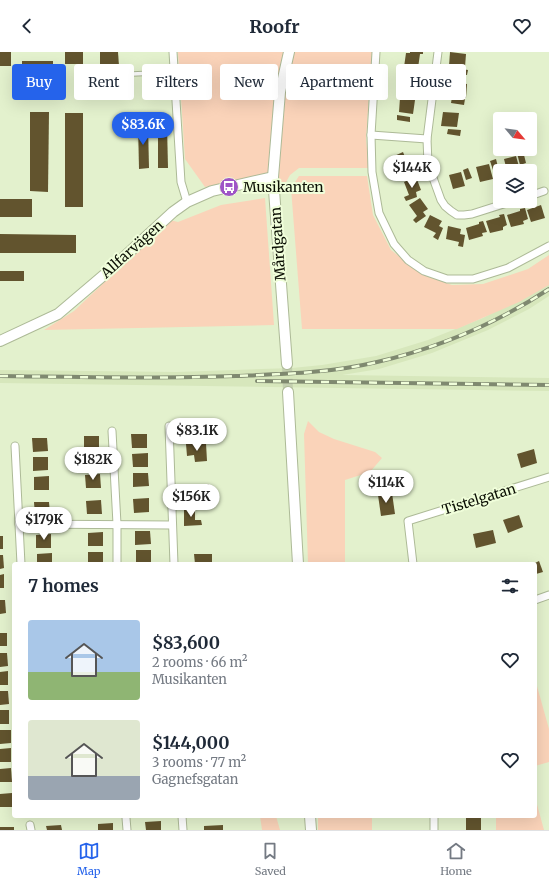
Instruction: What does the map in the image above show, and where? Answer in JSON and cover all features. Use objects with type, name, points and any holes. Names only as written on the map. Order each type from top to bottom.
[{"type":"street","points":[[173,52],[174,64]]},
{"type":"street","name":"Mårdgatan","points":[[287,364],[273,178],[280,92],[289,52]]},
{"type":"street","points":[[376,52],[371,135],[372,172],[379,213],[394,244],[408,260],[424,271],[447,279],[473,279],[508,268],[549,246]]},
{"type":"street","points":[[438,52],[427,140],[428,164],[441,200],[451,211],[457,214],[472,214],[493,207]]},
{"type":"street","points":[[176,100],[181,182],[187,202]]},
{"type":"street","points":[[371,135],[427,140]]},
{"type":"street","name":"Allfarvägen","points":[[0,341],[58,314],[111,269],[172,212],[187,202],[212,190],[273,178]]},
{"type":"street","points":[[537,194],[544,191]]},
{"type":"street","points":[[288,392],[298,562]]},
{"type":"street","points":[[168,426],[174,562]]},
{"type":"street","points":[[112,431],[117,524],[117,562]]},
{"type":"street","points":[[15,446],[21,562]]},
{"type":"street","name":"Tistelgatan","points":[[413,562],[408,521],[549,477]]},
{"type":"street","points":[[19,524],[172,525]]},
{"type":"street","points":[[537,599],[549,595]]},
{"type":"street","points":[[126,818],[127,830]]},
{"type":"street","points":[[182,818],[183,830]]},
{"type":"street","points":[[310,818],[311,830]]},
{"type":"street","points":[[434,818],[434,830]]},
{"type":"lane","points":[[97,74],[112,75],[108,85],[101,89],[95,90],[90,86],[90,81],[93,76],[97,74]]},
{"type":"shaded area","points":[[178,52],[286,52],[269,174],[205,187],[185,159],[181,100],[212,100],[212,64],[179,64]]},
{"type":"shaded area","points":[[293,52],[372,52],[371,64],[290,64]]},
{"type":"shaded area","points":[[286,81],[286,100],[369,100],[366,139],[369,168],[299,168],[290,175],[285,184],[276,184],[283,94]]},
{"type":"shaded area","points":[[299,176],[367,176],[373,215],[391,250],[423,275],[452,285],[483,284],[528,269],[549,255],[549,285],[519,302],[457,329],[302,329],[291,188]]},
{"type":"shaded area","points":[[265,198],[274,325],[44,330],[74,311],[170,220],[178,222],[221,205]]},
{"type":"shaded area","points":[[549,280],[549,296],[529,309],[488,330],[432,353],[379,369],[342,375],[549,378],[549,391],[0,383],[0,370],[177,372],[292,368],[322,365],[376,356],[428,340],[483,318],[522,297]]},
{"type":"shaded area","points":[[308,421],[319,432],[334,439],[375,452],[382,458],[370,472],[345,480],[345,562],[308,562],[304,434]]},
{"type":"shaded area","points":[[537,686],[549,729],[549,762],[537,765]]},
{"type":"shaded area","points":[[537,804],[544,830],[496,830],[496,818],[537,818]]},
{"type":"shaded area","points":[[260,818],[277,818],[280,830],[262,830]]},
{"type":"shaded area","points":[[318,818],[372,818],[372,830],[318,830]]},
{"type":"building","points":[[0,52],[11,52],[11,66],[0,66]]},
{"type":"building","points":[[65,52],[83,52],[83,64],[65,64]]},
{"type":"building","points":[[100,52],[118,52],[119,64],[100,64]]},
{"type":"building","points":[[423,52],[423,54],[420,54],[419,64],[404,64],[406,53]]},
{"type":"building","points":[[450,52],[466,54],[465,64],[449,64]]},
{"type":"building","points":[[22,61],[53,61],[53,64],[22,64]]},
{"type":"building","points":[[400,100],[415,100],[413,114],[399,112]]},
{"type":"building","points":[[452,100],[465,100],[464,105],[451,103]]},
{"type":"building","points":[[30,112],[49,112],[48,192],[30,191]]},
{"type":"building","points":[[443,112],[459,113],[457,127],[441,126]]},
{"type":"building","points":[[65,113],[83,113],[83,207],[65,207]]},
{"type":"building","points":[[397,115],[410,117],[410,122],[397,120]]},
{"type":"building","points":[[138,124],[148,124],[149,168],[139,169]]},
{"type":"building","points":[[158,125],[167,125],[168,168],[158,168]]},
{"type":"building","points":[[448,129],[461,130],[460,136],[447,134]]},
{"type":"building","points":[[403,152],[405,157],[394,161],[392,157]]},
{"type":"building","points":[[516,156],[518,164],[505,164],[504,159]]},
{"type":"building","points":[[518,156],[524,156],[526,163],[520,164]]},
{"type":"building","points":[[410,157],[415,170],[410,172],[412,176],[400,180],[399,176],[402,174],[398,161]]},
{"type":"building","points":[[496,159],[497,164],[493,164],[493,170],[490,161]]},
{"type":"building","points":[[489,164],[493,179],[480,182],[476,167]]},
{"type":"building","points":[[468,168],[472,178],[466,180],[463,170]]},
{"type":"building","points":[[461,172],[465,186],[453,189],[449,175]]},
{"type":"building","points":[[416,177],[421,190],[416,192],[417,197],[406,201],[404,197],[409,195],[404,182]]},
{"type":"building","points":[[420,198],[428,209],[423,212],[426,216],[416,223],[413,220],[417,216],[409,205]]},
{"type":"building","points":[[0,199],[32,199],[32,217],[0,217]]},
{"type":"building","points":[[541,205],[545,218],[531,222],[527,210],[537,208],[537,206]]},
{"type":"building","points":[[525,208],[528,219],[523,221],[524,224],[511,227],[507,215],[520,211],[520,209]]},
{"type":"building","points":[[504,214],[507,225],[503,227],[503,230],[490,233],[486,221],[500,217],[499,215]]},
{"type":"building","points":[[430,215],[442,221],[439,226],[443,228],[438,240],[433,237],[436,233],[424,227]]},
{"type":"building","points":[[483,221],[487,232],[482,233],[483,236],[469,240],[466,228],[479,224],[479,222]]},
{"type":"building","points":[[448,226],[461,229],[460,234],[465,235],[463,247],[458,246],[459,242],[446,239]]},
{"type":"building","points":[[0,234],[76,235],[76,253],[0,253]]},
{"type":"building","points":[[0,271],[24,271],[24,281],[0,281]]},
{"type":"building","points":[[131,434],[147,434],[147,448],[132,448]]},
{"type":"building","points":[[84,436],[99,436],[99,449],[84,450]]},
{"type":"building","points":[[32,438],[47,438],[48,451],[33,452]]},
{"type":"building","points":[[206,443],[207,461],[195,462],[194,455],[187,456],[186,444]]},
{"type":"building","points":[[534,449],[537,463],[521,468],[517,454]]},
{"type":"building","points":[[148,453],[148,467],[133,467],[132,454]]},
{"type":"building","points":[[100,455],[100,469],[85,469],[85,456]]},
{"type":"building","points":[[33,457],[48,457],[48,470],[33,471]]},
{"type":"building","points":[[133,473],[148,473],[149,486],[133,487]]},
{"type":"building","points":[[100,474],[101,488],[86,488],[85,475]]},
{"type":"building","points":[[49,476],[49,490],[34,490],[34,477]]},
{"type":"building","points":[[192,484],[209,484],[210,495],[192,496]]},
{"type":"building","points":[[392,493],[395,514],[381,516],[378,495]]},
{"type":"building","points":[[149,498],[149,512],[134,513],[133,499]]},
{"type":"building","points":[[101,500],[102,514],[87,514],[86,501]]},
{"type":"building","points":[[34,502],[49,502],[50,515],[35,516]]},
{"type":"building","points":[[184,509],[195,509],[195,520],[201,520],[202,525],[184,526]]},
{"type":"building","points":[[519,515],[523,527],[508,533],[503,520]]},
{"type":"building","points":[[493,530],[496,543],[476,548],[473,534]]},
{"type":"building","points":[[135,531],[150,531],[151,544],[135,545]]},
{"type":"building","points":[[103,532],[103,546],[88,546],[88,533]]},
{"type":"building","points":[[51,534],[51,548],[36,548],[36,535]]},
{"type":"building","points":[[0,536],[3,536],[3,549],[0,549]]},
{"type":"building","points":[[136,550],[151,550],[151,562],[136,562]]},
{"type":"building","points":[[88,552],[103,552],[103,562],[88,562]]},
{"type":"building","points":[[52,553],[52,562],[37,562],[37,554]]},
{"type":"building","points":[[194,554],[212,554],[212,562],[195,562]]},
{"type":"building","points":[[0,555],[3,555],[4,568],[0,569]]},
{"type":"building","points":[[539,561],[543,572],[537,574],[537,562]]},
{"type":"building","points":[[4,574],[4,588],[0,588],[0,575]]},
{"type":"building","points":[[0,600],[5,600],[6,613],[0,614]]},
{"type":"building","points":[[0,633],[7,633],[7,646],[0,646]]},
{"type":"building","points":[[0,653],[7,653],[8,666],[0,667]]},
{"type":"building","points":[[8,671],[8,685],[0,685],[0,672]]},
{"type":"building","points":[[0,691],[8,691],[9,704],[0,705]]},
{"type":"building","points":[[0,710],[9,710],[9,724],[0,724]]},
{"type":"building","points":[[0,730],[11,730],[11,743],[0,744]]},
{"type":"building","points":[[11,748],[11,762],[0,762],[0,749]]},
{"type":"building","points":[[11,768],[12,782],[0,782],[0,769]]},
{"type":"building","points":[[12,793],[12,807],[0,807],[0,794]]},
{"type":"building","points":[[466,818],[481,818],[481,830],[466,830]]},
{"type":"building","points":[[161,821],[161,830],[146,830],[145,822]]},
{"type":"building","points":[[113,823],[113,830],[98,830],[98,824]]},
{"type":"building","points":[[61,825],[62,830],[47,830],[46,826]]},
{"type":"building","points":[[223,825],[223,830],[204,830],[204,826]]},
{"type":"building","points":[[0,827],[14,827],[14,830],[0,830]]},
{"type":"tunnel","points":[[287,364],[288,392]]},
{"type":"railway","points":[[0,376],[118,378],[206,377],[290,374],[342,369],[400,356],[445,342],[509,313],[549,289]]},
{"type":"railway","points":[[257,381],[549,385]]},
{"type":"place","name":"Musikanten","points":[[229,187]]}]
